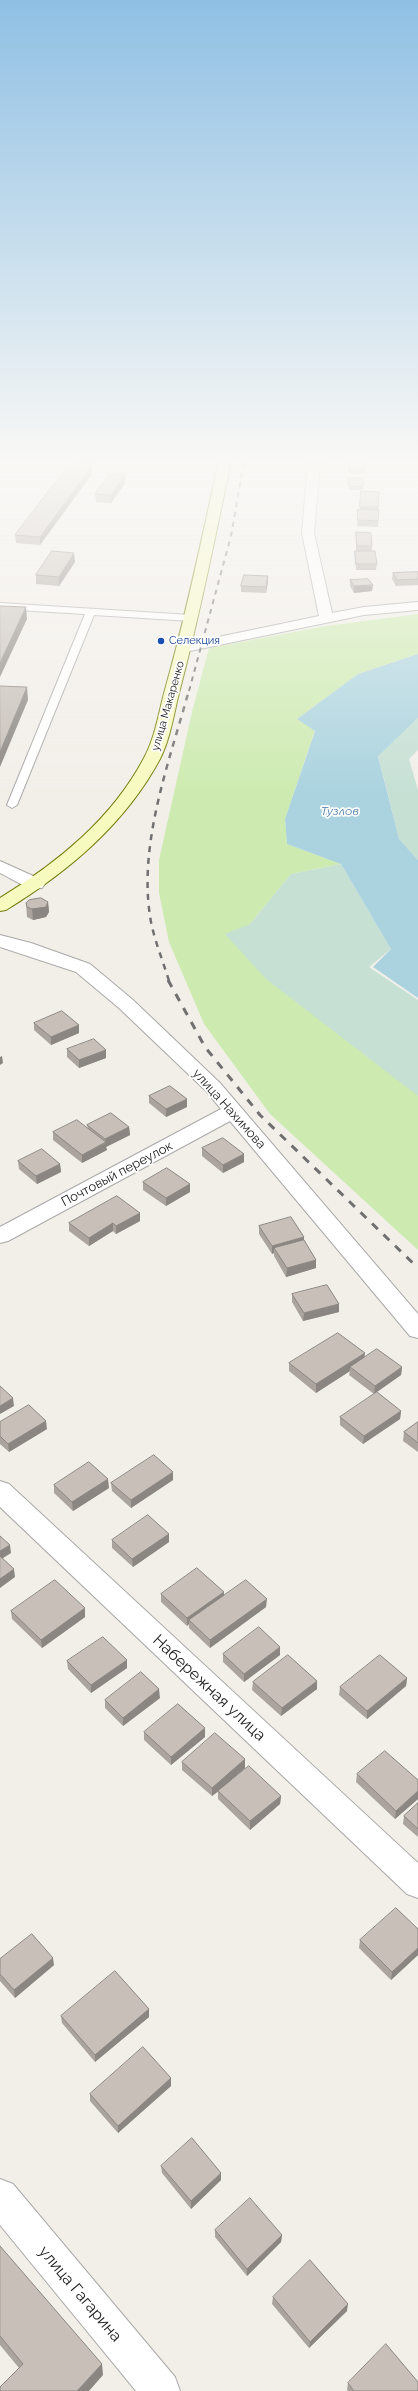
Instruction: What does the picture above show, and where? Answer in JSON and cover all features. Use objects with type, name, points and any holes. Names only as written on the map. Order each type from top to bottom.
[{"type":"main road","name":"улица Макаренко","points":[[0,906],[36,884],[92,836],[129,795],[153,757],[185,648],[201,573]]},
{"type":"street","points":[[316,573],[326,618]]},
{"type":"street","points":[[185,648],[364,611],[418,606]]},
{"type":"street","points":[[0,866],[36,884]]},
{"type":"street","name":"улица Нахимова","points":[[0,942],[24,947],[82,968],[137,1014],[213,1087],[418,1330]]},
{"type":"street","name":"Почтовый переулок","points":[[0,1236],[233,1111]]},
{"type":"street","name":"Набережная улица","points":[[0,1491],[418,1884]]},
{"type":"street","name":"улица Гагарина","points":[[0,2197],[161,2391]]},
{"type":"lane","points":[[0,606],[191,618]]},
{"type":"lane","points":[[12,805],[91,611]]},
{"type":"green space","points":[[418,614],[418,654],[358,674],[297,719],[315,730],[285,819],[287,844],[341,864],[291,874],[250,924],[418,1096],[418,1250],[270,1114],[204,1024],[169,942],[159,893],[159,860],[192,712],[209,648],[326,626]]},
{"type":"green space","points":[[418,718],[418,750],[409,759],[418,790],[418,860],[399,839],[378,755]]},
{"type":"green space","points":[[341,864],[391,949],[369,967],[418,1000],[418,1096],[266,979],[225,934],[250,924],[291,874]]},
{"type":"water","name":"Тузлов","points":[[418,654],[418,718],[378,756],[399,839],[418,860],[418,998],[373,967],[391,949],[341,864],[287,844],[285,819],[315,731],[297,719],[358,674]]},
{"type":"building","points":[[38,573],[62,573],[59,577],[36,575]]},
{"type":"building","points":[[393,573],[418,573],[418,579],[397,580]]},
{"type":"building","points":[[244,575],[268,576],[266,587],[241,586]]},
{"type":"building","points":[[368,579],[373,585],[354,586],[350,580]]},
{"type":"building","points":[[0,606],[26,607],[0,663]]},
{"type":"building","points":[[0,686],[27,687],[0,752]]},
{"type":"building","points":[[41,898],[48,902],[46,907],[32,909],[27,907],[26,903],[29,900]]},
{"type":"building","points":[[62,1011],[79,1025],[51,1037],[34,1023]]},
{"type":"building","points":[[94,1039],[106,1050],[79,1060],[67,1049]]},
{"type":"building","points":[[170,1086],[187,1099],[166,1109],[149,1096]]},
{"type":"building","points":[[111,1113],[129,1127],[105,1139],[87,1125]]},
{"type":"building","points":[[77,1120],[106,1142],[82,1155],[53,1132]]},
{"type":"building","points":[[223,1138],[244,1154],[223,1165],[202,1148]]},
{"type":"building","points":[[42,1149],[60,1164],[36,1176],[18,1161]]},
{"type":"building","points":[[167,1168],[190,1184],[166,1198],[143,1182]]},
{"type":"building","points":[[117,1196],[140,1213],[116,1226],[113,1223],[89,1238],[69,1223]]},
{"type":"building","points":[[291,1217],[304,1237],[272,1246],[259,1226]]},
{"type":"building","points":[[304,1240],[316,1260],[287,1268],[274,1248]]},
{"type":"building","points":[[327,1285],[339,1304],[304,1313],[292,1294]]},
{"type":"building","points":[[338,1333],[365,1353],[316,1384],[289,1363]]},
{"type":"building","points":[[377,1349],[402,1367],[375,1386],[350,1367]]},
{"type":"building","points":[[0,1386],[13,1398],[0,1406]]},
{"type":"building","points":[[377,1392],[401,1411],[364,1436],[340,1417]]},
{"type":"building","points":[[29,1405],[46,1421],[8,1444],[0,1436],[0,1422]]},
{"type":"building","points":[[418,1422],[418,1443],[404,1432]]},
{"type":"building","points":[[154,1455],[173,1472],[131,1500],[111,1483]]},
{"type":"building","points":[[89,1462],[108,1479],[72,1502],[54,1485]]},
{"type":"building","points":[[148,1515],[169,1534],[132,1559],[112,1540]]},
{"type":"building","points":[[0,1536],[10,1545],[0,1551]]},
{"type":"building","points":[[0,1556],[14,1569],[0,1579]]},
{"type":"building","points":[[197,1568],[224,1592],[187,1618],[161,1594]]},
{"type":"building","points":[[55,1580],[85,1608],[41,1640],[11,1611]]},
{"type":"building","points":[[246,1580],[267,1599],[210,1640],[189,1620]]},
{"type":"building","points":[[259,1627],[280,1647],[244,1674],[223,1654]]},
{"type":"building","points":[[103,1637],[127,1660],[91,1685],[67,1661]]},
{"type":"building","points":[[288,1655],[317,1681],[282,1708],[253,1682]]},
{"type":"building","points":[[380,1655],[407,1678],[367,1711],[340,1687]]},
{"type":"building","points":[[141,1672],[159,1689],[123,1718],[105,1700]]},
{"type":"building","points":[[178,1704],[205,1728],[171,1757],[144,1732]]},
{"type":"building","points":[[215,1733],[245,1759],[212,1788],[182,1762]]},
{"type":"building","points":[[385,1751],[418,1780],[418,1791],[396,1811],[357,1774]]},
{"type":"building","points":[[249,1766],[281,1796],[250,1821],[218,1791]]},
{"type":"building","points":[[418,1803],[418,1829],[404,1816]]},
{"type":"building","points":[[396,1908],[418,1929],[418,1948],[392,1972],[360,1940]]},
{"type":"building","points":[[32,1934],[53,1958],[14,1990],[0,1974],[0,1959]]},
{"type":"building","points":[[115,1971],[149,2009],[95,2055],[61,2016]]},
{"type":"building","points":[[143,2047],[171,2078],[118,2126],[90,2094]]},
{"type":"building","points":[[192,2138],[221,2173],[191,2201],[161,2166]]},
{"type":"building","points":[[250,2198],[282,2235],[247,2269],[215,2230]]},
{"type":"building","points":[[0,2246],[102,2364],[77,2391],[0,2391],[0,2387],[23,2364],[0,2336]]},
{"type":"building","points":[[310,2260],[348,2304],[310,2342],[273,2297]]},
{"type":"building","points":[[386,2344],[418,2382],[418,2391],[354,2391],[348,2383]]},
{"type":"railway","points":[[189,691],[221,573]]},
{"type":"railway","points":[[169,981],[151,922],[148,893],[148,864],[157,805],[164,775],[189,690]]},
{"type":"railway","points":[[168,980],[205,1047],[260,1115],[418,1268]]},
{"type":"place","name":"Селекция","points":[[161,641]]}]
